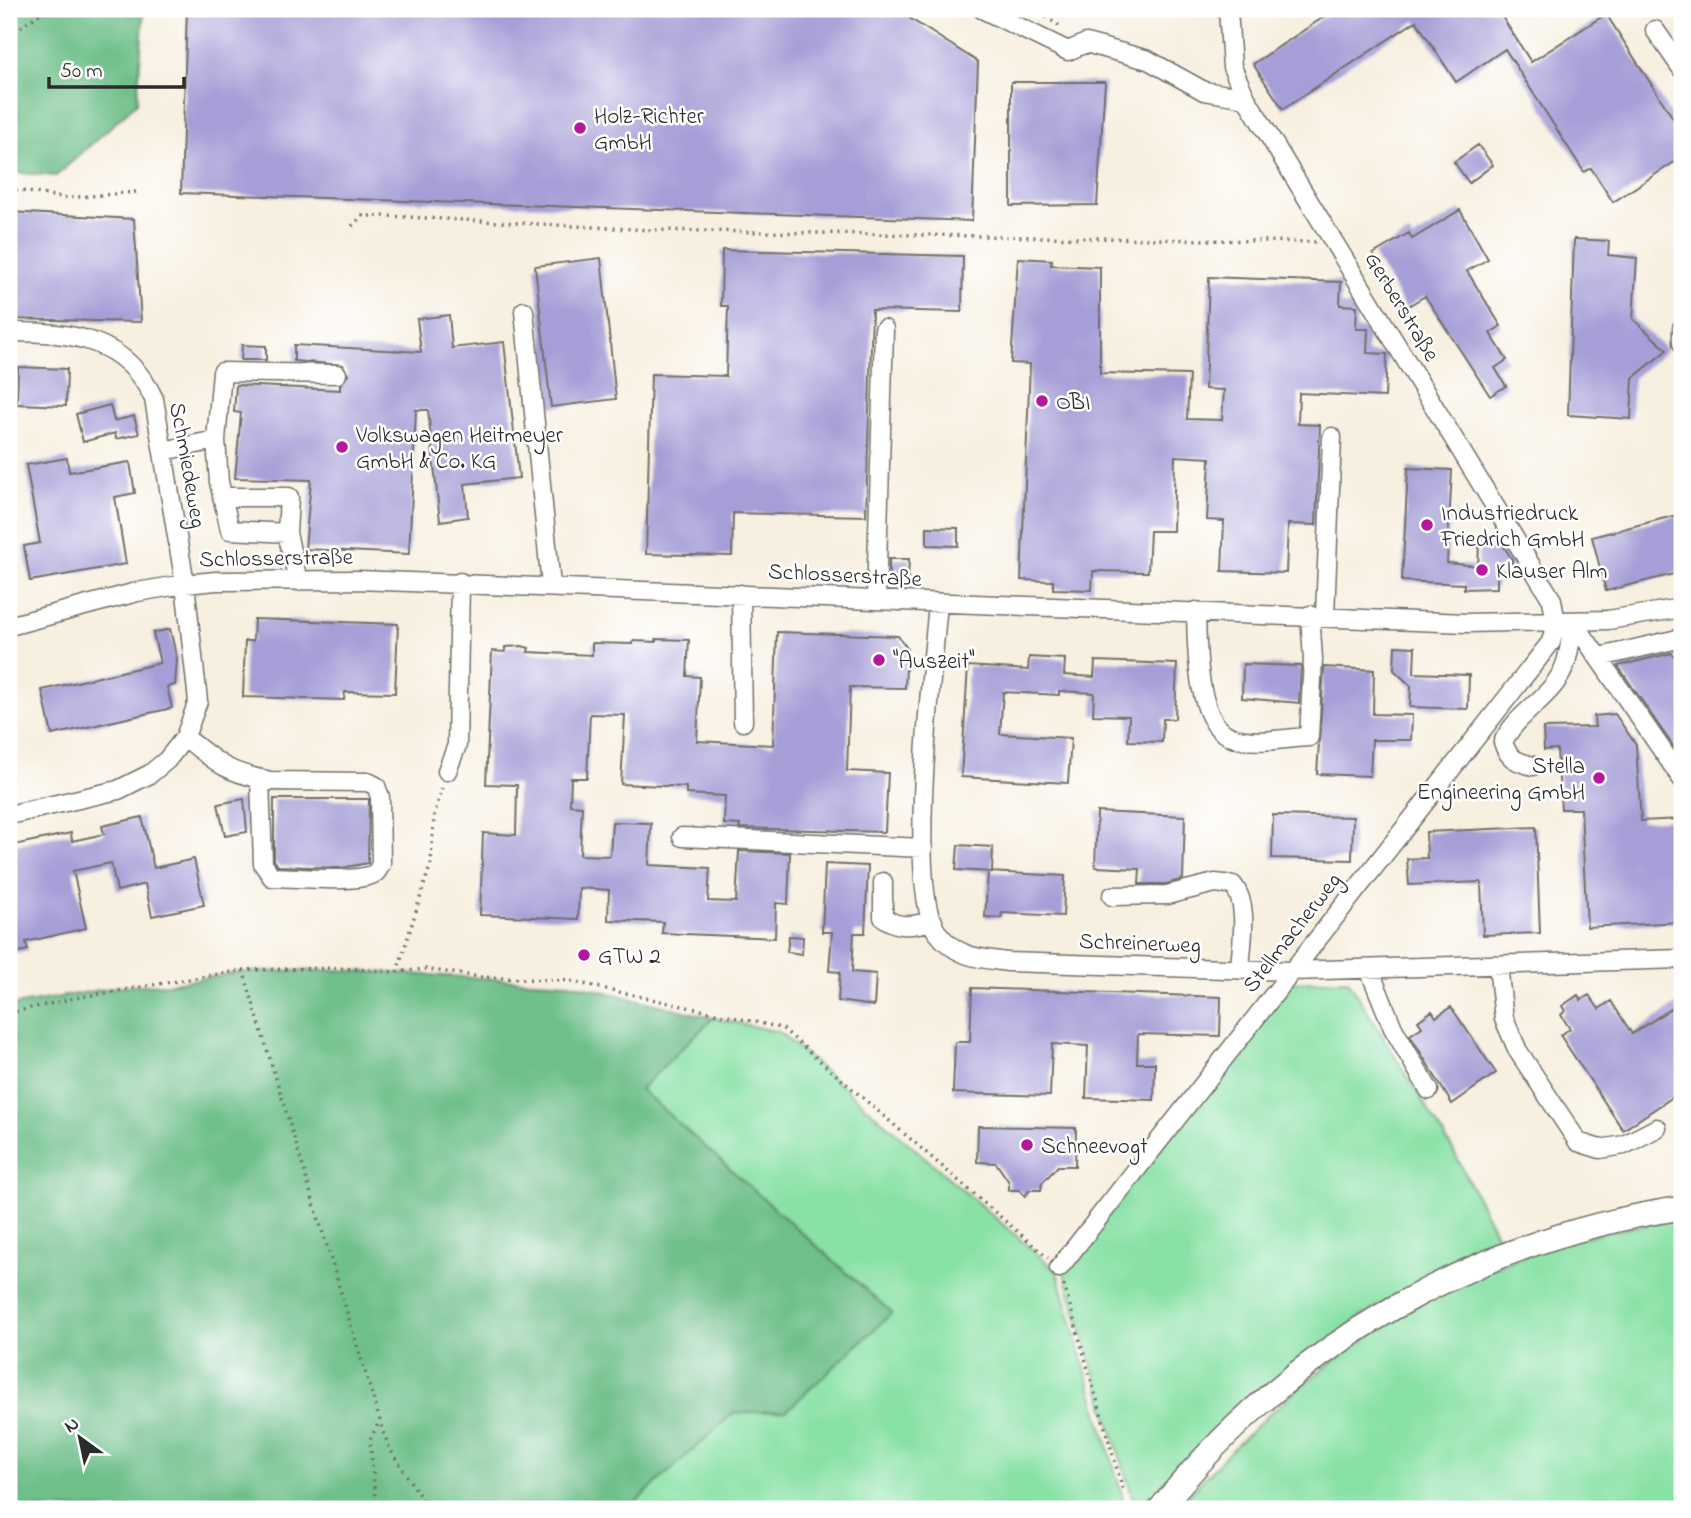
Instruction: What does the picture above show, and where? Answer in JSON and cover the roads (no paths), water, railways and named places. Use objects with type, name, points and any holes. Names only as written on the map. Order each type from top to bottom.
[{"type":"main road","points":[[1160,1509],[1210,1452],[1284,1384],[1361,1328],[1418,1294],[1499,1255],[1549,1237],[1599,1223],[1682,1208]]},
{"type":"street","points":[[982,9],[1068,51],[1086,43],[1148,60],[1204,91],[1246,98]]},
{"type":"street","name":"Gerberstraße","points":[[1228,9],[1226,15],[1232,67],[1246,98],[1337,242],[1565,622]]},
{"type":"street","points":[[1655,30],[1682,69]]},
{"type":"street","points":[[524,311],[551,586]]},
{"type":"street","points":[[1682,328],[1682,343]]},
{"type":"street","points":[[876,600],[884,329]]},
{"type":"street","name":"Schmiedeweg","points":[[9,332],[55,332],[100,343],[121,357],[146,381],[154,400],[185,584],[198,701],[186,737]]},
{"type":"street","points":[[287,533],[230,530],[222,497],[216,440],[222,372],[337,374]]},
{"type":"street","points":[[1196,611],[1199,672],[1216,726],[1229,737],[1246,740],[1309,737],[1332,437]]},
{"type":"street","points":[[163,451],[216,440]]},
{"type":"street","points":[[222,497],[289,497],[287,533],[298,581]]},
{"type":"street","name":"Schlosserstraße","points":[[9,626],[137,592],[216,580],[460,582],[1467,623],[1608,620],[1682,608]]},
{"type":"street","points":[[447,771],[457,745],[460,582]]},
{"type":"street","points":[[741,594],[743,722]]},
{"type":"street","name":"Schreinerweg","points":[[938,603],[922,818],[925,895],[936,931],[966,957],[1008,962],[1291,971],[1682,959]]},
{"type":"street","points":[[1565,622],[1600,657],[1682,779]]},
{"type":"street","points":[[1533,766],[1515,762],[1506,752],[1503,742],[1511,724],[1556,682],[1565,666],[1565,622]]},
{"type":"street","name":"Stellmacherweg","points":[[1059,1268],[1565,622]]},
{"type":"street","points":[[1600,657],[1682,638]]},
{"type":"street","points":[[9,815],[118,790],[150,774],[167,760],[186,737],[222,768],[238,775],[260,779],[368,782],[376,786],[380,797],[381,864],[377,871],[373,875],[354,877],[272,877],[264,864],[260,779]]},
{"type":"street","points":[[682,837],[923,848]]},
{"type":"street","points":[[883,882],[883,917],[892,925],[904,927],[933,921]]},
{"type":"street","points":[[1112,896],[1167,895],[1215,883],[1233,885],[1238,891],[1242,925],[1240,969]]},
{"type":"street","points":[[1498,965],[1504,1019],[1518,1051],[1578,1142],[1600,1149],[1623,1145],[1657,1128]]},
{"type":"street","points":[[1369,969],[1393,1028],[1429,1090]]},
{"type":"place","name":"Holz-Richter GmbH","points":[[580,128]]},
{"type":"place","name":"OBI","points":[[1042,401]]},
{"type":"place","name":"Volkswagen Heitmeyer GmbH & Co. KG","points":[[342,447]]},
{"type":"place","name":"Industriedruck Friedrich GmbH","points":[[1427,525]]},
{"type":"place","name":"Klauser Alm","points":[[1482,570]]},
{"type":"place","name":"\"Auszeit\"","points":[[879,660]]},
{"type":"place","name":"Stella Engineering GmbH","points":[[1599,778]]},
{"type":"place","name":"GTW 2","points":[[584,955]]},
{"type":"place","name":"Schneevogt","points":[[1027,1145]]}]
